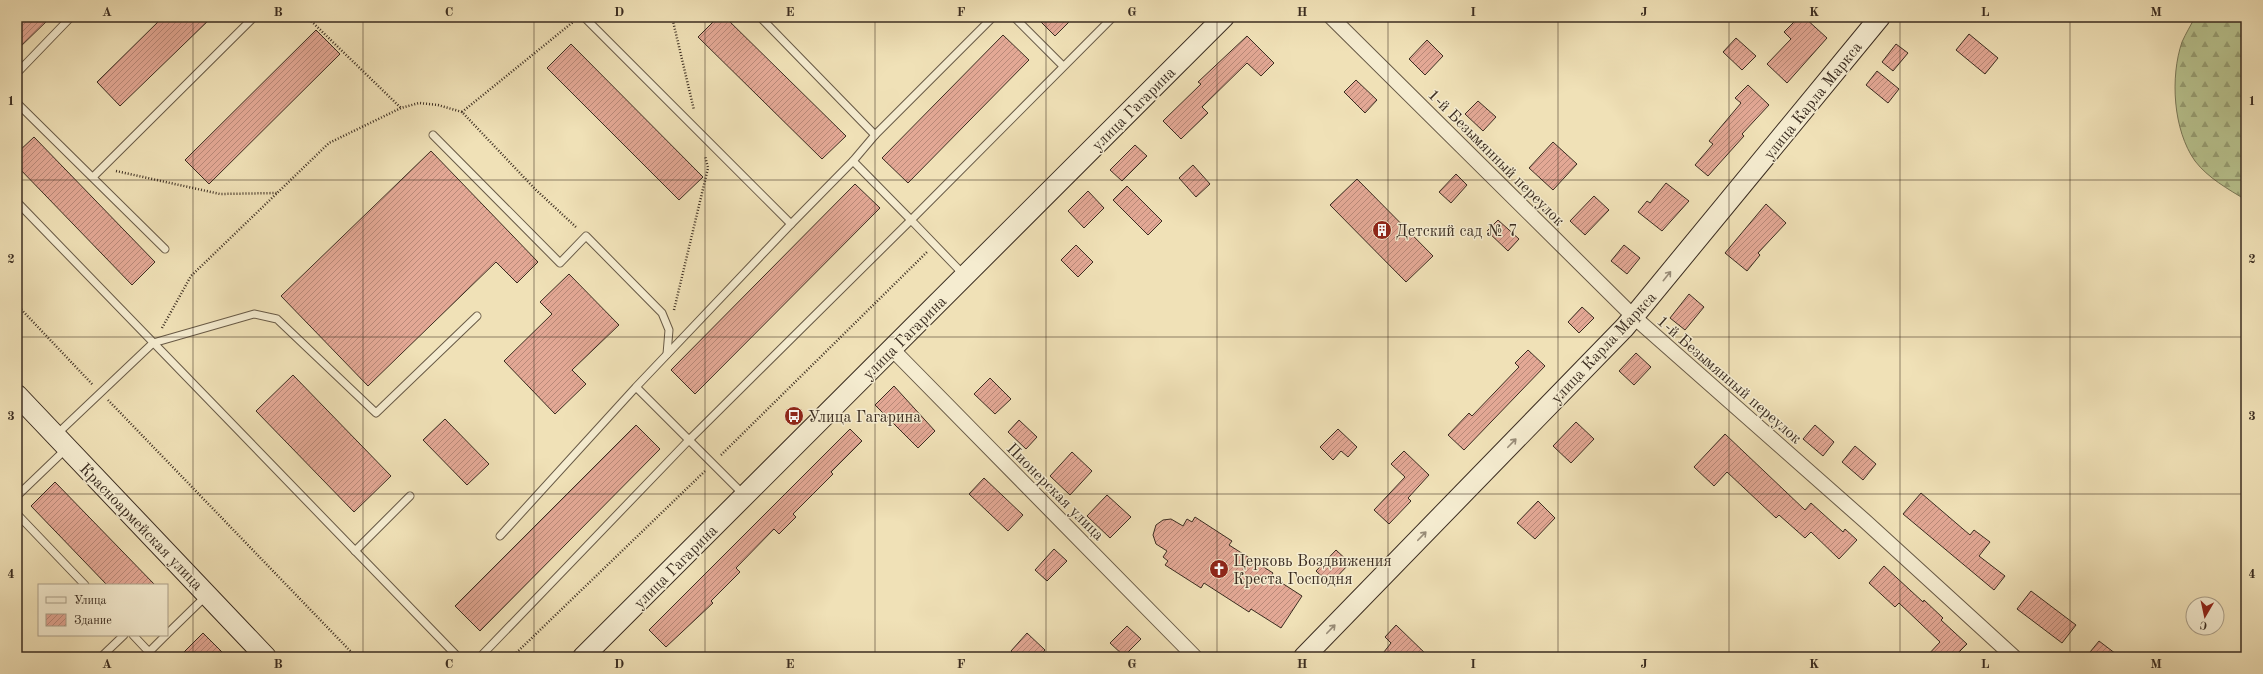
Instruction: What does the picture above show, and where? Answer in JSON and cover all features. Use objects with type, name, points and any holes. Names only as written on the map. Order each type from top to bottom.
[{"type":"main road","name":"улица Гагарина","points":[[584,657],[1224,17]]},
{"type":"main road","name":"улица Карла Маркса","points":[[1304,657],[1634,317],[1880,17]]},
{"type":"main road","name":"Красноармейская улица","points":[[17,395],[207,595],[260,655]]},
{"type":"street","name":"1-й Безымянный переулок","points":[[1331,17],[1634,317],[1859,516],[2014,657]]},
{"type":"street","name":"Пионерская улица","points":[[892,349],[1195,657]]},
{"type":"lane","points":[[17,73],[71,17]]},
{"type":"lane","points":[[584,17],[699,130],[791,224]]},
{"type":"lane","points":[[760,17],[874,135]]},
{"type":"lane","points":[[500,536],[667,354],[853,161],[874,135],[993,17]]},
{"type":"lane","points":[[1014,17],[1063,66]]},
{"type":"lane","points":[[480,657],[689,440],[1113,17]]},
{"type":"lane","points":[[94,176],[252,19]]},
{"type":"lane","points":[[17,103],[94,176],[165,249]]},
{"type":"lane","points":[[433,134],[560,263],[586,236],[662,313],[669,330],[667,354]]},
{"type":"lane","points":[[853,161],[965,276]]},
{"type":"lane","points":[[17,202],[458,657]]},
{"type":"lane","points":[[17,496],[101,392],[154,343],[254,314],[277,319],[376,413],[477,316]]},
{"type":"lane","points":[[636,387],[745,496]]},
{"type":"lane","points":[[355,551],[410,496]]},
{"type":"lane","points":[[17,514],[85,584]]},
{"type":"lane","points":[[168,634],[207,595]]},
{"type":"lane","points":[[101,657],[123,636]]},
{"type":"lane","points":[[134,636],[149,652],[166,636]]},
{"type":"path","points":[[307,17],[401,108]]},
{"type":"path","points":[[462,112],[580,17]]},
{"type":"path","points":[[669,330],[708,168],[672,17]]},
{"type":"path","points":[[154,343],[191,276],[329,143],[401,108],[419,103],[438,105],[462,112],[535,188],[586,236]]},
{"type":"path","points":[[102,168],[220,194],[278,193]]},
{"type":"path","points":[[512,657],[713,464],[935,245]]},
{"type":"path","points":[[17,306],[356,657]]},
{"type":"green space","points":[[2195,17],[2246,17],[2246,200],[2219,183],[2200,167],[2195,161],[2182,134],[2176,103],[2176,71],[2182,42]]},
{"type":"building","points":[[17,17],[51,17],[17,50]]},
{"type":"building","points":[[163,17],[212,17],[120,106],[97,82]]},
{"type":"building","points":[[718,17],[725,17],[846,136],[822,159],[698,37]]},
{"type":"building","points":[[1036,17],[1074,17],[1055,36]]},
{"type":"building","points":[[1799,17],[1804,17],[1827,38],[1787,83],[1767,64],[1791,39],[1784,32]]},
{"type":"building","points":[[316,30],[340,54],[209,184],[185,160]]},
{"type":"building","points":[[1969,34],[1998,58],[1985,74],[1956,50]]},
{"type":"building","points":[[1003,35],[1029,60],[908,183],[882,158]]},
{"type":"building","points":[[1247,36],[1274,63],[1261,76],[1247,63],[1202,107],[1208,113],[1181,139],[1163,121],[1201,84],[1198,82]]},
{"type":"building","points":[[1736,38],[1756,56],[1742,70],[1723,52]]},
{"type":"building","points":[[1427,40],[1443,56],[1425,75],[1409,59]]},
{"type":"building","points":[[571,44],[703,177],[679,200],[547,68]]},
{"type":"building","points":[[1896,44],[1908,53],[1893,71],[1882,62]]},
{"type":"building","points":[[1877,71],[1899,89],[1888,103],[1866,85]]},
{"type":"building","points":[[1356,80],[1377,100],[1365,113],[1344,92]]},
{"type":"building","points":[[1748,85],[1769,105],[1742,134],[1744,136],[1708,176],[1695,165],[1713,144],[1709,141],[1741,103],[1735,98]]},
{"type":"building","points":[[1478,101],[1496,117],[1483,131],[1465,114]]},
{"type":"building","points":[[34,137],[155,262],[132,285],[17,166],[17,153]]},
{"type":"building","points":[[1553,142],[1577,164],[1553,190],[1529,168]]},
{"type":"building","points":[[1135,145],[1147,156],[1122,181],[1110,170]]},
{"type":"building","points":[[431,151],[538,262],[517,283],[496,262],[368,386],[281,296]]},
{"type":"building","points":[[1193,165],[1210,184],[1196,197],[1179,178]]},
{"type":"building","points":[[1456,174],[1467,185],[1451,203],[1439,192]]},
{"type":"building","name":"Детский сад № 7","points":[[1357,179],[1433,256],[1406,282],[1330,205]]},
{"type":"building","points":[[1666,183],[1689,201],[1662,231],[1638,212],[1647,201],[1650,203]]},
{"type":"building","points":[[855,184],[880,208],[695,394],[671,370]]},
{"type":"building","points":[[1127,186],[1162,221],[1148,235],[1113,200]]},
{"type":"building","points":[[1088,191],[1104,208],[1084,228],[1068,211]]},
{"type":"building","points":[[1594,196],[1609,210],[1585,235],[1570,221]]},
{"type":"building","points":[[1766,204],[1786,223],[1758,253],[1760,255],[1747,271],[1725,253]]},
{"type":"building","points":[[1498,220],[1519,239],[1508,251],[1487,231]]},
{"type":"building","points":[[1076,245],[1093,262],[1078,277],[1061,260]]},
{"type":"building","points":[[1624,245],[1640,258],[1627,274],[1611,261]]},
{"type":"building","points":[[569,274],[619,325],[572,370],[586,384],[555,414],[504,361],[552,314],[540,302]]},
{"type":"building","points":[[1689,294],[1704,307],[1685,330],[1670,318]]},
{"type":"building","points":[[1582,307],[1594,318],[1579,333],[1568,322]]},
{"type":"building","points":[[1528,350],[1545,366],[1464,450],[1448,435],[1469,413],[1472,416],[1519,367],[1515,363]]},
{"type":"building","points":[[1636,353],[1651,367],[1634,385],[1619,371]]},
{"type":"building","points":[[293,375],[391,476],[354,512],[256,411]]},
{"type":"building","points":[[990,378],[1011,399],[995,414],[974,394]]},
{"type":"building","points":[[894,386],[935,431],[918,448],[875,405]]},
{"type":"building","points":[[445,419],[489,464],[467,485],[423,440]]},
{"type":"building","points":[[1019,420],[1037,437],[1026,449],[1008,432]]},
{"type":"building","points":[[1576,422],[1594,439],[1571,463],[1553,446]]},
{"type":"building","points":[[636,425],[660,449],[480,631],[455,606]]},
{"type":"building","points":[[1815,425],[1834,442],[1823,456],[1803,439]]},
{"type":"building","points":[[850,429],[862,441],[831,472],[833,474],[793,514],[796,517],[779,534],[774,529],[736,568],[740,572],[711,601],[713,603],[666,647],[649,630]]},
{"type":"building","points":[[1338,429],[1357,447],[1348,457],[1341,451],[1333,460],[1320,447]]},
{"type":"building","points":[[1725,434],[1805,510],[1811,503],[1843,532],[1845,529],[1857,540],[1839,559],[1811,532],[1805,538],[1779,515],[1776,518],[1727,472],[1714,486],[1694,467]]},
{"type":"building","points":[[1855,446],[1876,464],[1863,480],[1842,462]]},
{"type":"building","points":[[1404,451],[1429,475],[1408,498],[1411,501],[1389,524],[1374,510],[1405,477],[1391,464]]},
{"type":"building","points":[[1072,452],[1092,471],[1070,495],[1050,476]]},
{"type":"building","points":[[984,478],[1023,515],[1008,531],[969,494]]},
{"type":"building","points":[[55,482],[154,584],[106,584],[31,506]]},
{"type":"building","points":[[1921,493],[1970,535],[1974,530],[1990,542],[1979,556],[2005,576],[1994,590],[1903,514]]},
{"type":"building","points":[[1107,495],[1131,517],[1110,538],[1087,516]]},
{"type":"building","points":[[1538,501],[1555,518],[1535,539],[1517,523]]},
{"type":"building","name":"Церковь Воздвижения Креста Господня","points":[[1195,517],[1232,541],[1229,545],[1273,573],[1271,576],[1302,596],[1281,628],[1251,609],[1249,612],[1204,583],[1201,588],[1165,565],[1168,561],[1163,557],[1167,551],[1156,544],[1153,535],[1156,525],[1163,520],[1171,519],[1183,526],[1187,519],[1192,522]]},
{"type":"building","points":[[1054,549],[1067,561],[1047,581],[1035,570]]},
{"type":"building","points":[[1336,550],[1350,563],[1330,584],[1316,571]]},
{"type":"building","points":[[1884,566],[1923,602],[1924,600],[1943,618],[1941,620],[1967,644],[1954,657],[1926,657],[1940,642],[1899,603],[1895,607],[1869,583]]},
{"type":"building","points":[[2031,591],[2076,625],[2062,643],[2017,609]]},
{"type":"building","points":[[1396,625],[1429,657],[1380,657],[1391,643],[1385,637]]},
{"type":"building","points":[[1127,626],[1141,639],[1124,656],[1110,643]]},
{"type":"building","points":[[203,633],[227,657],[179,657]]},
{"type":"building","points":[[1027,633],[1045,650],[1039,657],[1017,657],[1011,651]]},
{"type":"building","points":[[2099,641],[2120,657],[2086,657]]},
{"type":"place","name":"Детский сад № 7","points":[[1382,230]]},
{"type":"place","name":"Улица Гагарина","points":[[794,416]]},
{"type":"place","name":"Церковь Воздвижения Креста Господня","points":[[1219,569]]}]
